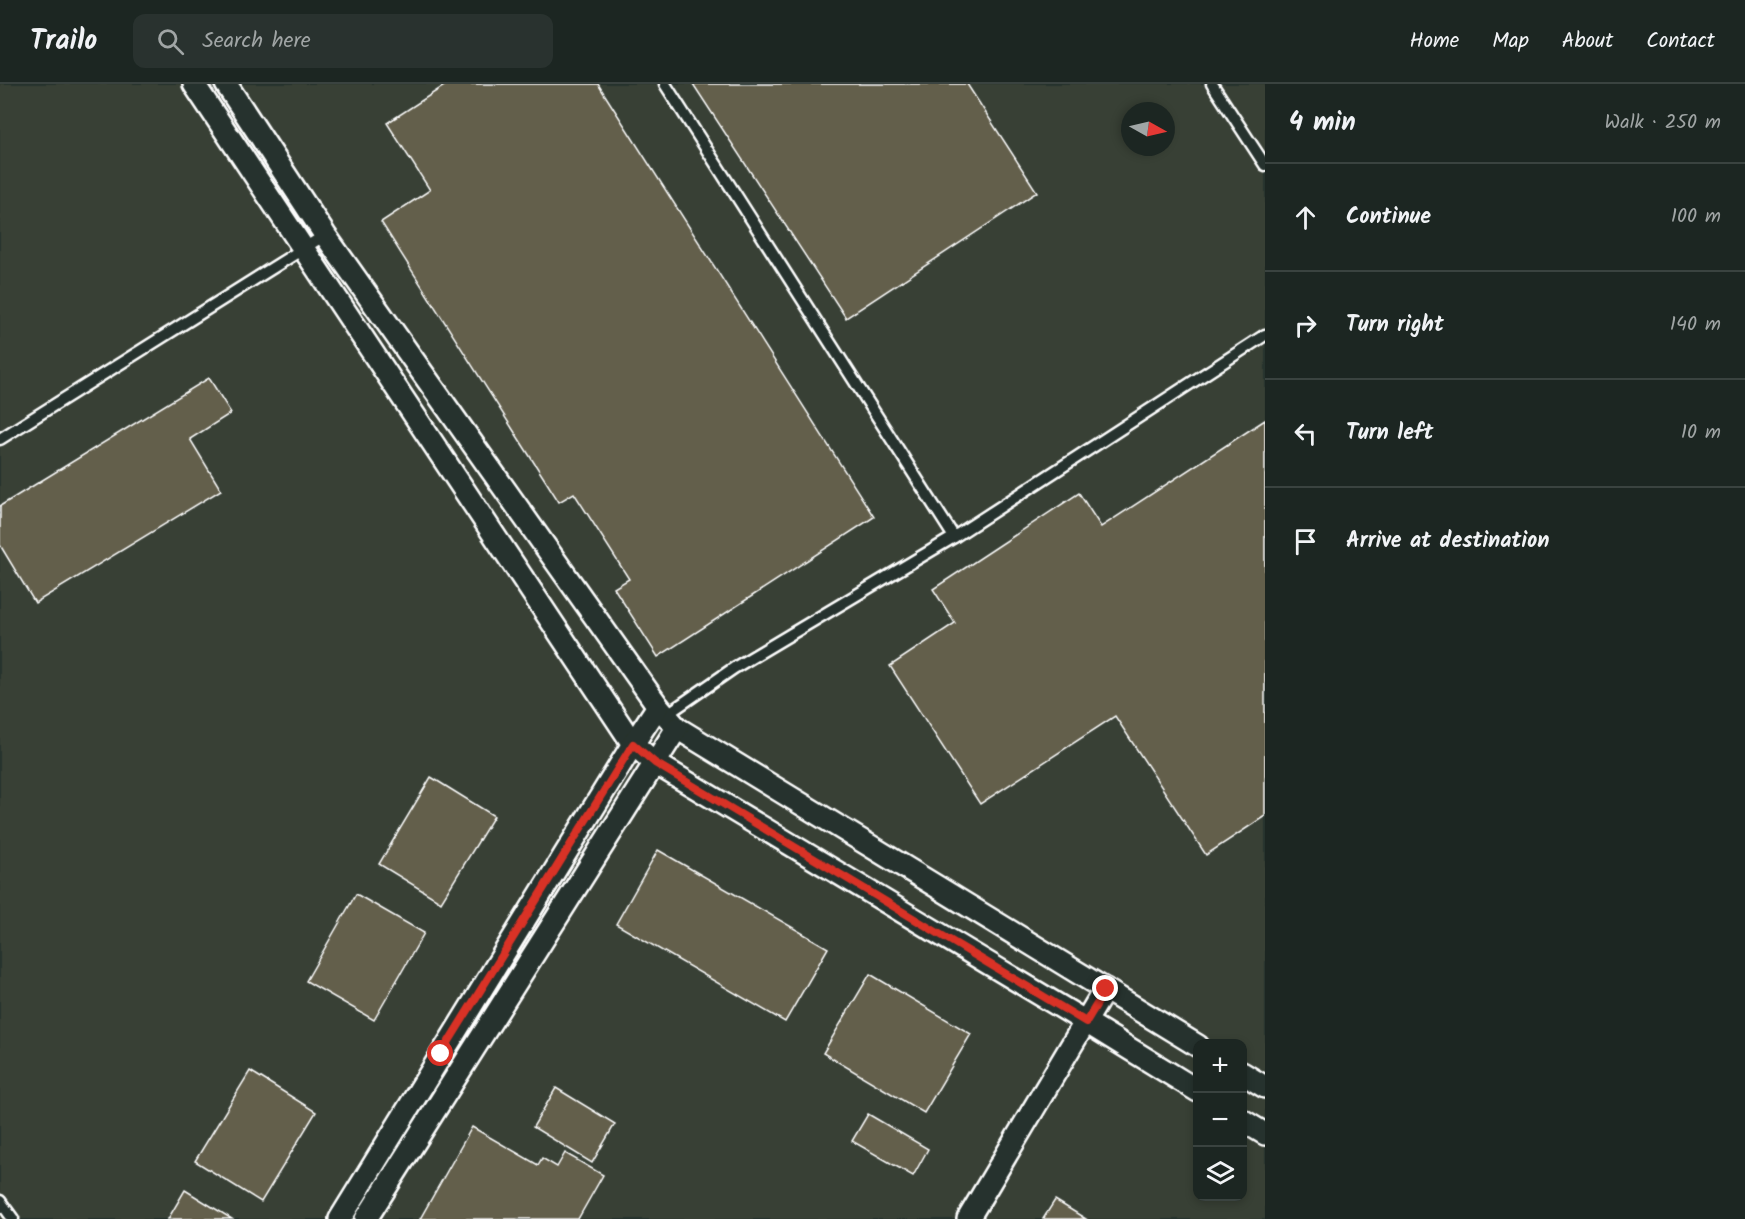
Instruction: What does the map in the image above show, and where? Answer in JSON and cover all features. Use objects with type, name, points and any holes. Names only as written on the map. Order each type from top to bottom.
[{"type":"street","points":[[194,84],[633,744],[655,763],[1193,1089]]},
{"type":"street","points":[[226,84],[325,235],[667,717],[1193,1043]]},
{"type":"street","points":[[340,1219],[633,744],[667,717]]},
{"type":"street","points":[[366,1219],[655,763],[667,717]]},
{"type":"street","points":[[968,1219],[1106,989]]},
{"type":"street","points":[[1247,1077],[1265,1087]]},
{"type":"street","points":[[1247,1123],[1265,1134]]},
{"type":"lane","points":[[665,84],[954,537]]},
{"type":"lane","points":[[1212,84],[1265,165]]},
{"type":"lane","points":[[0,439],[325,235]]},
{"type":"lane","points":[[667,717],[734,668],[954,537],[1265,335]]},
{"type":"lane","points":[[0,1201],[13,1219]]},
{"type":"shaded area","points":[[0,84],[1265,84],[1265,1219],[0,1219]]},
{"type":"building","points":[[447,84],[598,84],[874,517],[658,657],[614,588],[629,579],[574,493],[559,502],[381,222],[430,190],[387,123]]},
{"type":"building","points":[[693,84],[967,84],[1037,192],[846,318]]},
{"type":"building","points":[[209,378],[231,413],[190,439],[221,490],[35,603],[0,545],[0,506]]},
{"type":"building","points":[[1265,420],[1265,816],[1206,855],[1115,716],[980,804],[890,666],[955,623],[933,589],[1079,493],[1101,527]]},
{"type":"building","points":[[431,777],[494,816],[441,902],[379,864]]},
{"type":"building","points":[[658,850],[828,948],[785,1022],[616,924]]},
{"type":"building","points":[[356,894],[424,933],[374,1020],[306,981]]},
{"type":"building","points":[[870,974],[971,1034],[924,1113],[823,1053]]},
{"type":"building","points":[[250,1071],[316,1112],[261,1202],[195,1161]]},
{"type":"building","points":[[556,1088],[615,1124],[592,1163],[533,1127]]},
{"type":"building","points":[[868,1114],[928,1149],[913,1176],[852,1141]]},
{"type":"building","points":[[472,1127],[538,1165],[542,1158],[557,1167],[565,1153],[603,1175],[578,1219],[420,1219]]},
{"type":"building","points":[[185,1190],[232,1219],[168,1219]]},
{"type":"building","points":[[1055,1200],[1086,1219],[1043,1219]]},
{"type":"route","points":[[441,1054],[633,744],[655,763],[1086,1022],[1106,989]]}]
